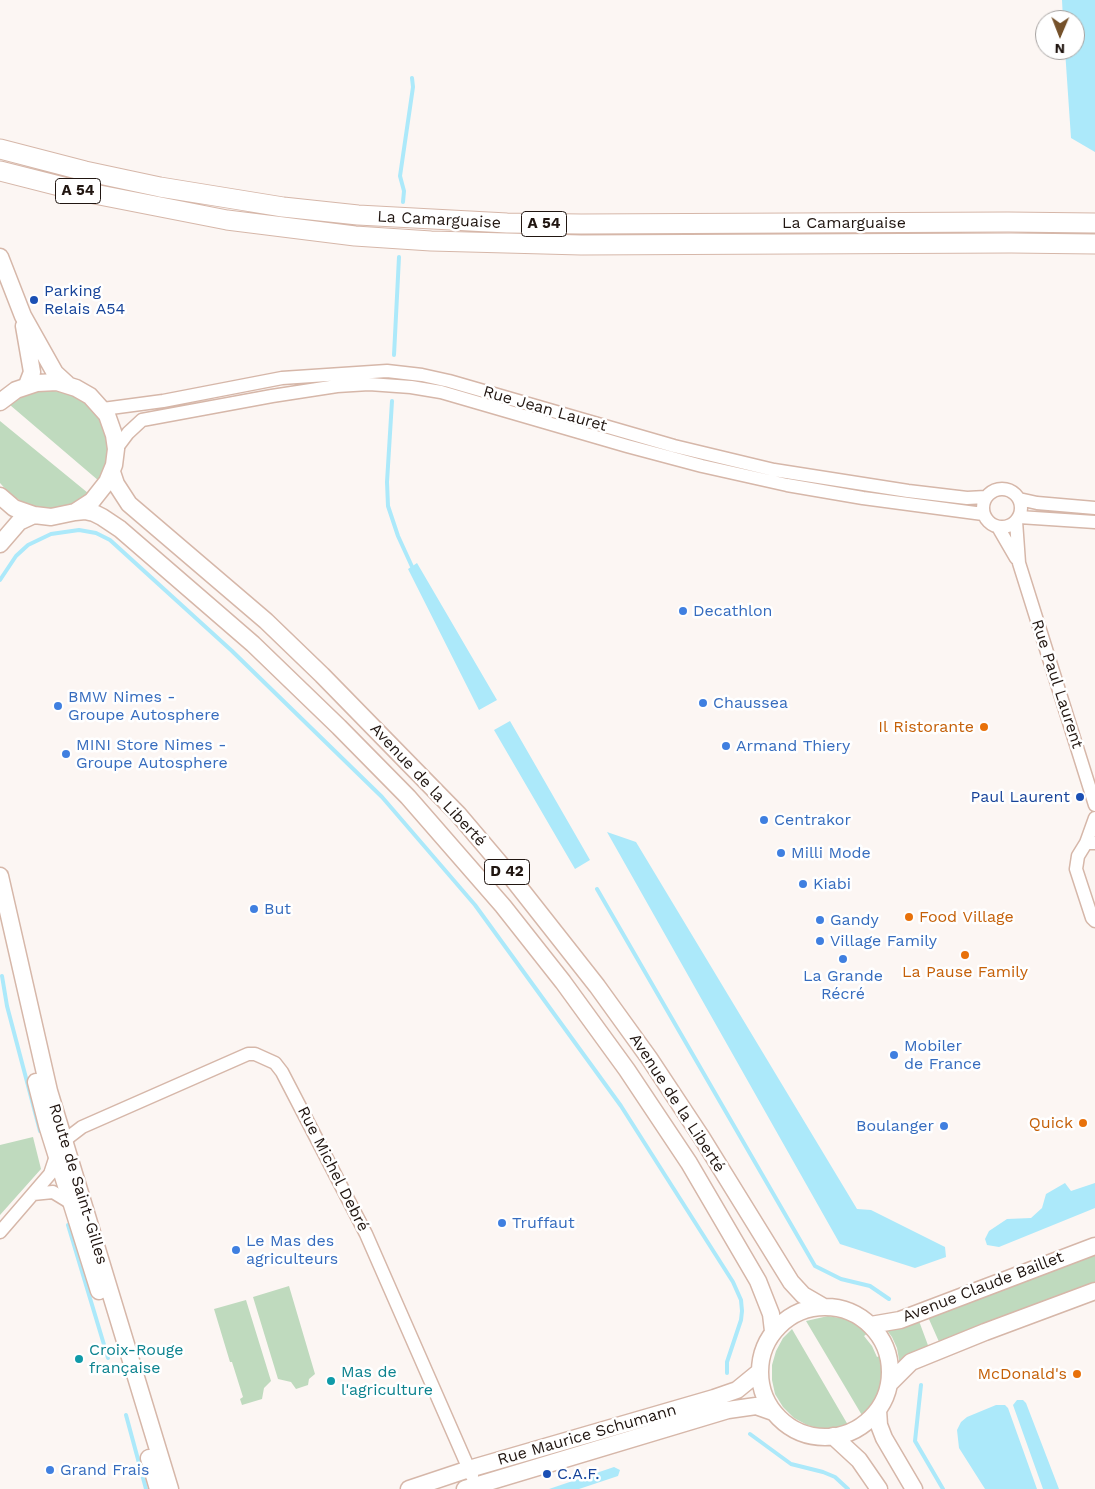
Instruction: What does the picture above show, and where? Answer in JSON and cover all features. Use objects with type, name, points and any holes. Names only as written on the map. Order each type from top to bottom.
[{"type":"highway","name":"La Camarguaise","points":[[0,148],[85,171],[160,187],[275,206],[358,215],[470,222],[581,224],[1095,223]]},
{"type":"highway","name":"La Camarguaise","points":[[1,171],[79,191],[227,220],[355,236],[431,241],[581,245],[1095,244]]},
{"type":"main road","points":[[0,257],[23,316],[55,373],[68,384],[90,396],[102,409],[112,428],[116,449],[112,472],[108,482],[97,496],[75,512],[50,517],[34,515],[14,508],[0,496]]},
{"type":"main road","points":[[23,316],[32,372],[27,385]]},
{"type":"main road","points":[[0,402],[11,393],[27,385],[47,382],[68,384]]},
{"type":"main road","name":"Avenue de la Liberté","points":[[112,472],[116,484],[129,504],[266,621],[322,675],[458,814],[570,951],[649,1058],[702,1138],[791,1282],[802,1295],[822,1306]]},
{"type":"main road","name":"Avenue de la Liberté","points":[[75,512],[86,511],[102,516],[120,529],[253,644],[340,727],[408,797],[503,906],[581,1006],[627,1070],[688,1162],[758,1281],[771,1314],[773,1331]]},
{"type":"main road","points":[[0,544],[19,522],[34,515]]},
{"type":"main road","name":"Route de Saint-Gilles","points":[[0,876],[49,1091],[170,1489]]},
{"type":"main road","name":"Route de Saint-Gilles","points":[[0,919],[31,1064],[56,1156],[132,1398],[158,1489]]},
{"type":"main road","name":"Avenue Claude Baillet","points":[[871,1325],[900,1320],[1095,1246]]},
{"type":"main road","points":[[889,1384],[911,1362],[985,1332],[1095,1292]]},
{"type":"main road","points":[[822,1306],[844,1309],[871,1325],[886,1347],[890,1366],[889,1384],[884,1400],[878,1410],[855,1429],[833,1436],[820,1437],[806,1434],[782,1422],[773,1412],[763,1394],[759,1372],[763,1348],[773,1331],[782,1322],[796,1313],[822,1306]]},
{"type":"main road","name":"Rue Maurice Schumann","points":[[409,1489],[469,1469],[714,1398],[736,1390],[759,1372]]},
{"type":"main road","name":"Rue Maurice Schumann","points":[[474,1488],[728,1410],[756,1406],[773,1412]]},
{"type":"main road","points":[[878,1410],[879,1425],[884,1438],[914,1489]]},
{"type":"main road","points":[[833,1436],[859,1460],[880,1489]]},
{"type":"street","name":"Rue Jean Lauret","points":[[102,409],[163,401],[282,378],[387,371],[449,381],[674,446],[774,470],[908,491],[968,498],[986,497]]},
{"type":"street","name":"Rue Jean Lauret","points":[[116,449],[128,433],[142,420],[338,386],[369,384],[411,387],[441,392],[702,466],[787,485],[863,498],[983,514]]},
{"type":"street","points":[[1019,499],[1021,512],[1018,519],[1008,527],[998,527],[989,523],[983,514],[983,503],[986,497],[996,489],[1010,490],[1019,499],[1037,503],[1095,508]]},
{"type":"street","points":[[1018,519],[1095,522]]},
{"type":"street","name":"Rue Paul Laurent","points":[[1018,519],[1019,563]]},
{"type":"street","name":"Rue Paul Laurent","points":[[998,527],[1019,563],[1095,805]]},
{"type":"street","points":[[1095,818],[1090,843],[1078,856],[1076,869],[1092,918],[1095,921]]},
{"type":"street","name":"Rue Michel Debré","points":[[65,1140],[82,1127],[248,1054],[255,1054],[275,1063],[282,1072],[366,1234],[469,1469],[474,1488]]},
{"type":"street","points":[[0,1232],[50,1174],[56,1156],[65,1140]]},
{"type":"street","points":[[33,1194],[53,1192],[71,1203]]},
{"type":"green space","points":[[44,390],[62,392],[80,399],[94,411],[104,427],[108,445],[107,464],[99,481],[10,405],[25,395]]},
{"type":"green space","points":[[0,421],[88,493],[68,506],[47,509],[27,505],[10,494],[0,483]]},
{"type":"green space","points":[[33,1137],[41,1169],[0,1215],[0,1145]]},
{"type":"green space","points":[[1095,1255],[1095,1284],[940,1344],[928,1317]]},
{"type":"green space","points":[[289,1286],[315,1374],[309,1379],[308,1385],[296,1389],[291,1382],[278,1379],[253,1297]]},
{"type":"green space","points":[[246,1300],[271,1381],[264,1388],[262,1399],[242,1405],[240,1399],[243,1397],[214,1309]]},
{"type":"green space","points":[[828,1316],[846,1319],[861,1327],[868,1333],[864,1336],[872,1346],[877,1357],[882,1355],[885,1371],[882,1388],[875,1404],[863,1417],[806,1321]]},
{"type":"green space","points":[[919,1321],[929,1348],[900,1365],[897,1348],[886,1329]]},
{"type":"green space","points":[[792,1329],[848,1425],[836,1429],[821,1429],[807,1425],[794,1418],[783,1407],[775,1394],[772,1380],[772,1365],[776,1351],[783,1338]]},
{"type":"water","points":[[1062,0],[1095,0],[1095,152],[1071,138],[1066,60],[1085,60],[1085,10],[1062,10]]},
{"type":"water","points":[[417,563],[497,700],[479,710],[408,569]]},
{"type":"water","points":[[510,721],[590,860],[575,869],[494,730]]},
{"type":"water","points":[[607,832],[636,842],[857,1209],[871,1210],[945,1247],[946,1257],[915,1268],[840,1244]]},
{"type":"water","points":[[1065,1183],[1071,1191],[1095,1183],[1095,1208],[999,1247],[987,1245],[985,1239],[989,1231],[1007,1219],[1031,1218],[1042,1208],[1046,1194]]},
{"type":"water","points":[[1017,1400],[1023,1400],[1026,1403],[1059,1489],[1043,1489],[1013,1405]]},
{"type":"water","points":[[996,1405],[1005,1405],[1008,1408],[1037,1489],[985,1489],[959,1448],[957,1430],[961,1422],[967,1417]]},
{"type":"water","points":[[614,1467],[620,1470],[618,1476],[579,1489],[549,1489]]},
{"type":"waterway","points":[[403,202],[404,191],[400,176],[413,87],[412,78]]},
{"type":"waterway","points":[[394,355],[399,257]]},
{"type":"waterway","points":[[392,401],[387,482],[388,506],[398,536],[414,571]]},
{"type":"waterway","points":[[0,580],[16,556],[28,545],[51,534],[79,530],[96,533],[110,540],[232,651],[382,797],[475,905],[621,1106],[733,1282],[741,1300],[742,1311],[741,1320],[727,1362],[727,1373]]},
{"type":"waterway","points":[[597,889],[815,1266],[841,1279],[870,1286],[889,1299]]},
{"type":"waterway","points":[[2,976],[7,1006],[40,1131]]},
{"type":"waterway","points":[[68,1225],[108,1358]]},
{"type":"waterway","points":[[921,1385],[915,1441],[943,1489]]},
{"type":"waterway","points":[[126,1415],[146,1489]]},
{"type":"waterway","points":[[750,1434],[791,1464],[835,1477],[848,1489]]},
{"type":"place","name":"Parking Relais A54","points":[[34,300]]},
{"type":"place","name":"Decathlon","points":[[683,611]]},
{"type":"place","name":"Chaussea","points":[[703,703]]},
{"type":"place","name":"BMW Nimes - Groupe Autosphere","points":[[58,706]]},
{"type":"place","name":"Il Ristorante","points":[[984,727]]},
{"type":"place","name":"Armand Thiery","points":[[726,746]]},
{"type":"place","name":"MINI Store Nimes - Groupe Autosphere","points":[[66,754]]},
{"type":"place","name":"Paul Laurent","points":[[1080,797]]},
{"type":"place","name":"Centrakor","points":[[764,820]]},
{"type":"place","name":"Milli Mode","points":[[781,853]]},
{"type":"place","name":"Kiabi","points":[[803,884]]},
{"type":"place","name":"But","points":[[254,909]]},
{"type":"place","name":"Food Village","points":[[909,917]]},
{"type":"place","name":"Gandy","points":[[820,920]]},
{"type":"place","name":"Village Family","points":[[820,941]]},
{"type":"place","name":"La Pause Family","points":[[965,955]]},
{"type":"place","name":"La Grande Récré","points":[[843,959]]},
{"type":"place","name":"Mobiler de France","points":[[894,1055]]},
{"type":"place","name":"Quick","points":[[1083,1123]]},
{"type":"place","name":"Boulanger","points":[[944,1126]]},
{"type":"place","name":"Truffaut","points":[[502,1223]]},
{"type":"place","name":"Le Mas des agriculteurs","points":[[236,1250]]},
{"type":"place","name":"Croix-Rouge française","points":[[79,1359]]},
{"type":"place","name":"McDonald's","points":[[1077,1374]]},
{"type":"place","name":"Mas de l'agriculture","points":[[331,1381]]},
{"type":"place","name":"Grand Frais","points":[[50,1470]]},
{"type":"place","name":"C.A.F.","points":[[547,1474]]}]
